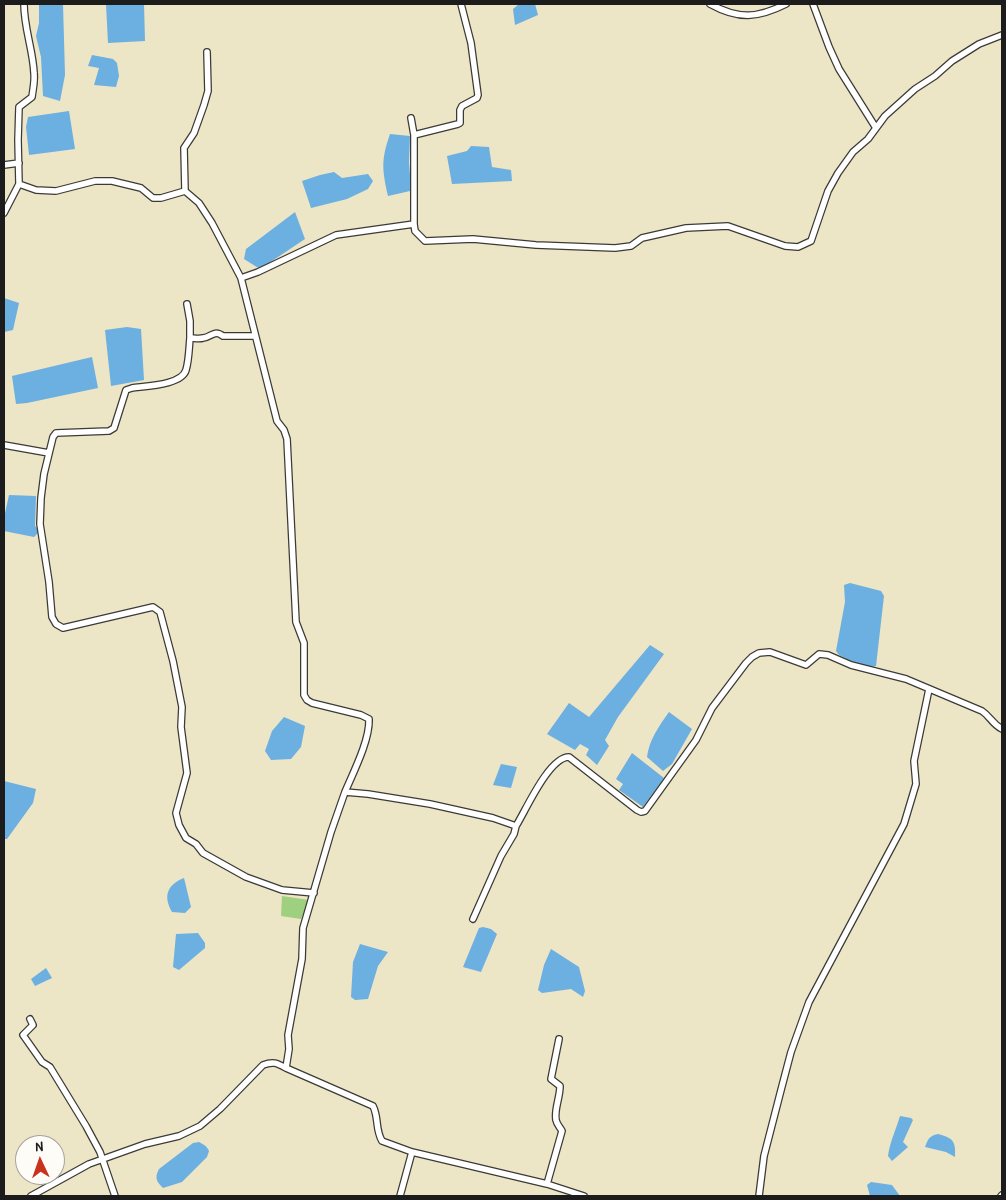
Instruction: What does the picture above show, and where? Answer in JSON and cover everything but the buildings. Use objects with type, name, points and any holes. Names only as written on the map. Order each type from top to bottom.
[{"type":"street","points":[[4,212],[19,184],[19,107],[32,97],[34,76],[26,30],[24,4]]},
{"type":"street","points":[[414,135],[460,123],[460,110],[462,106],[477,98],[471,43],[461,4]]},
{"type":"street","points":[[710,4],[733,14],[745,16],[762,14],[786,4]]},
{"type":"street","points":[[813,4],[839,69],[876,128]]},
{"type":"street","points":[[412,118],[414,135],[414,232],[425,241],[473,239],[536,245],[615,248],[631,246],[642,238],[686,228],[728,226],[780,244],[798,247],[811,241],[828,191],[838,173],[853,152],[868,139],[885,116],[952,61],[979,44],[1002,35]]},
{"type":"street","points":[[185,192],[184,148],[194,133],[208,90],[207,52]]},
{"type":"street","points":[[4,165],[19,163]]},
{"type":"street","points":[[19,184],[36,190],[56,191],[95,181],[112,181],[140,188],[153,198],[185,192],[199,202],[241,278],[254,336],[277,421],[284,430],[287,440],[296,622],[304,643],[304,695],[312,703],[361,715],[369,719],[369,726],[357,764],[331,832],[303,928],[302,959],[288,1035],[289,1049],[286,1068]]},
{"type":"street","points":[[241,278],[267,268],[336,235],[414,224]]},
{"type":"street","points":[[187,304],[190,338],[184,376],[174,381],[126,390],[114,428],[109,431],[56,433],[53,437],[41,498],[40,524],[49,582],[52,617],[56,624],[63,628],[154,607],[157,608],[160,612],[174,661],[182,707],[181,727],[187,772],[176,813],[178,826],[186,838],[196,844],[203,853],[246,877],[282,890],[314,893]]},
{"type":"street","points":[[190,338],[206,338],[214,333],[219,333],[223,336],[254,336]]},
{"type":"street","points":[[4,445],[49,453]]},
{"type":"street","points":[[473,919],[501,856],[514,834],[516,826],[536,790],[557,761],[563,757],[569,757],[637,810],[640,812],[645,811],[696,740],[712,708],[746,663],[759,653],[765,651],[777,654],[806,665],[819,654],[828,655],[851,665],[906,679],[982,711],[993,724],[1002,729]]},
{"type":"street","points":[[759,1196],[764,1156],[780,1090],[809,1002],[904,824],[916,784],[914,761],[929,689]]},
{"type":"street","points":[[345,792],[439,806],[493,818],[516,826]]},
{"type":"street","points":[[30,1019],[33,1025],[23,1035],[42,1062],[50,1067],[86,1126],[100,1152],[101,1160],[115,1196]]},
{"type":"street","points":[[547,1184],[562,1131],[557,1124],[555,1112],[560,1095],[560,1086],[550,1079],[560,1039]]},
{"type":"street","points":[[31,1196],[90,1164],[145,1144],[179,1136],[200,1126],[220,1109],[263,1065],[270,1062],[277,1062],[286,1068],[373,1106],[377,1114],[377,1132],[382,1141],[412,1152],[547,1184],[584,1196]]},
{"type":"street","points":[[400,1196],[412,1152]]},
{"type":"green space","points":[[282,896],[309,900],[301,919],[281,916]]},
{"type":"water","points":[[39,4],[63,4],[65,75],[60,101],[43,96],[41,57],[36,36],[39,23]]},
{"type":"water","points":[[106,4],[144,4],[145,41],[108,43]]},
{"type":"water","points":[[519,4],[535,4],[538,15],[515,25],[513,9]]},
{"type":"water","points":[[92,55],[113,59],[117,63],[119,76],[116,87],[94,85],[99,68],[88,66]]},
{"type":"water","points":[[69,111],[75,149],[29,155],[26,127],[28,117]]},
{"type":"water","points":[[390,134],[410,136],[411,188],[410,191],[388,196],[383,165]]},
{"type":"water","points":[[471,146],[489,147],[492,167],[511,170],[512,181],[452,184],[447,156],[467,151]]},
{"type":"water","points":[[334,172],[342,178],[368,174],[373,181],[368,189],[347,199],[311,208],[302,181]]},
{"type":"water","points":[[295,212],[305,239],[260,269],[244,259],[246,249]]},
{"type":"water","points":[[4,298],[19,303],[13,330],[4,332]]},
{"type":"water","points":[[127,327],[141,329],[144,380],[111,386],[105,330]]},
{"type":"water","points":[[92,357],[98,388],[16,404],[12,376]]},
{"type":"water","points":[[9,495],[36,496],[35,526],[40,531],[34,537],[4,531],[4,518]]},
{"type":"water","points":[[850,583],[881,591],[884,596],[876,666],[867,667],[857,664],[839,655],[836,651],[845,602],[844,585]]},
{"type":"water","points":[[650,645],[664,654],[618,717],[605,740],[609,746],[597,765],[586,755],[589,749],[580,744],[575,750],[547,734],[569,703],[589,717]]},
{"type":"water","points":[[669,712],[692,729],[672,764],[663,771],[647,757],[652,739]]},
{"type":"water","points":[[284,717],[305,726],[301,747],[291,759],[271,760],[265,751],[272,731]]},
{"type":"water","points":[[632,753],[664,778],[643,807],[619,790],[623,784],[616,779]]},
{"type":"water","points":[[501,764],[517,767],[511,788],[493,785]]},
{"type":"water","points":[[4,781],[36,789],[33,803],[7,839],[4,839]]},
{"type":"water","points":[[184,878],[191,907],[185,913],[172,912],[167,896],[168,892],[174,884]]},
{"type":"water","points":[[479,928],[491,929],[497,934],[481,972],[463,967]]},
{"type":"water","points":[[198,933],[205,943],[205,948],[179,970],[173,967],[176,934]]},
{"type":"water","points":[[360,944],[388,952],[378,966],[368,999],[355,1000],[351,997],[353,962]]},
{"type":"water","points":[[551,949],[579,967],[585,991],[583,997],[571,989],[542,993],[538,990],[544,965]]},
{"type":"water","points":[[46,968],[52,978],[35,986],[31,979]]},
{"type":"water","points":[[900,1116],[913,1120],[903,1142],[908,1147],[892,1161],[888,1156]]},
{"type":"water","points":[[938,1134],[952,1141],[955,1147],[955,1157],[946,1152],[925,1147],[929,1138]]},
{"type":"water","points":[[199,1142],[208,1149],[207,1157],[182,1182],[163,1188],[157,1180],[159,1169],[193,1143]]},
{"type":"water","points":[[871,1182],[892,1185],[900,1196],[870,1196],[867,1185]]}]
